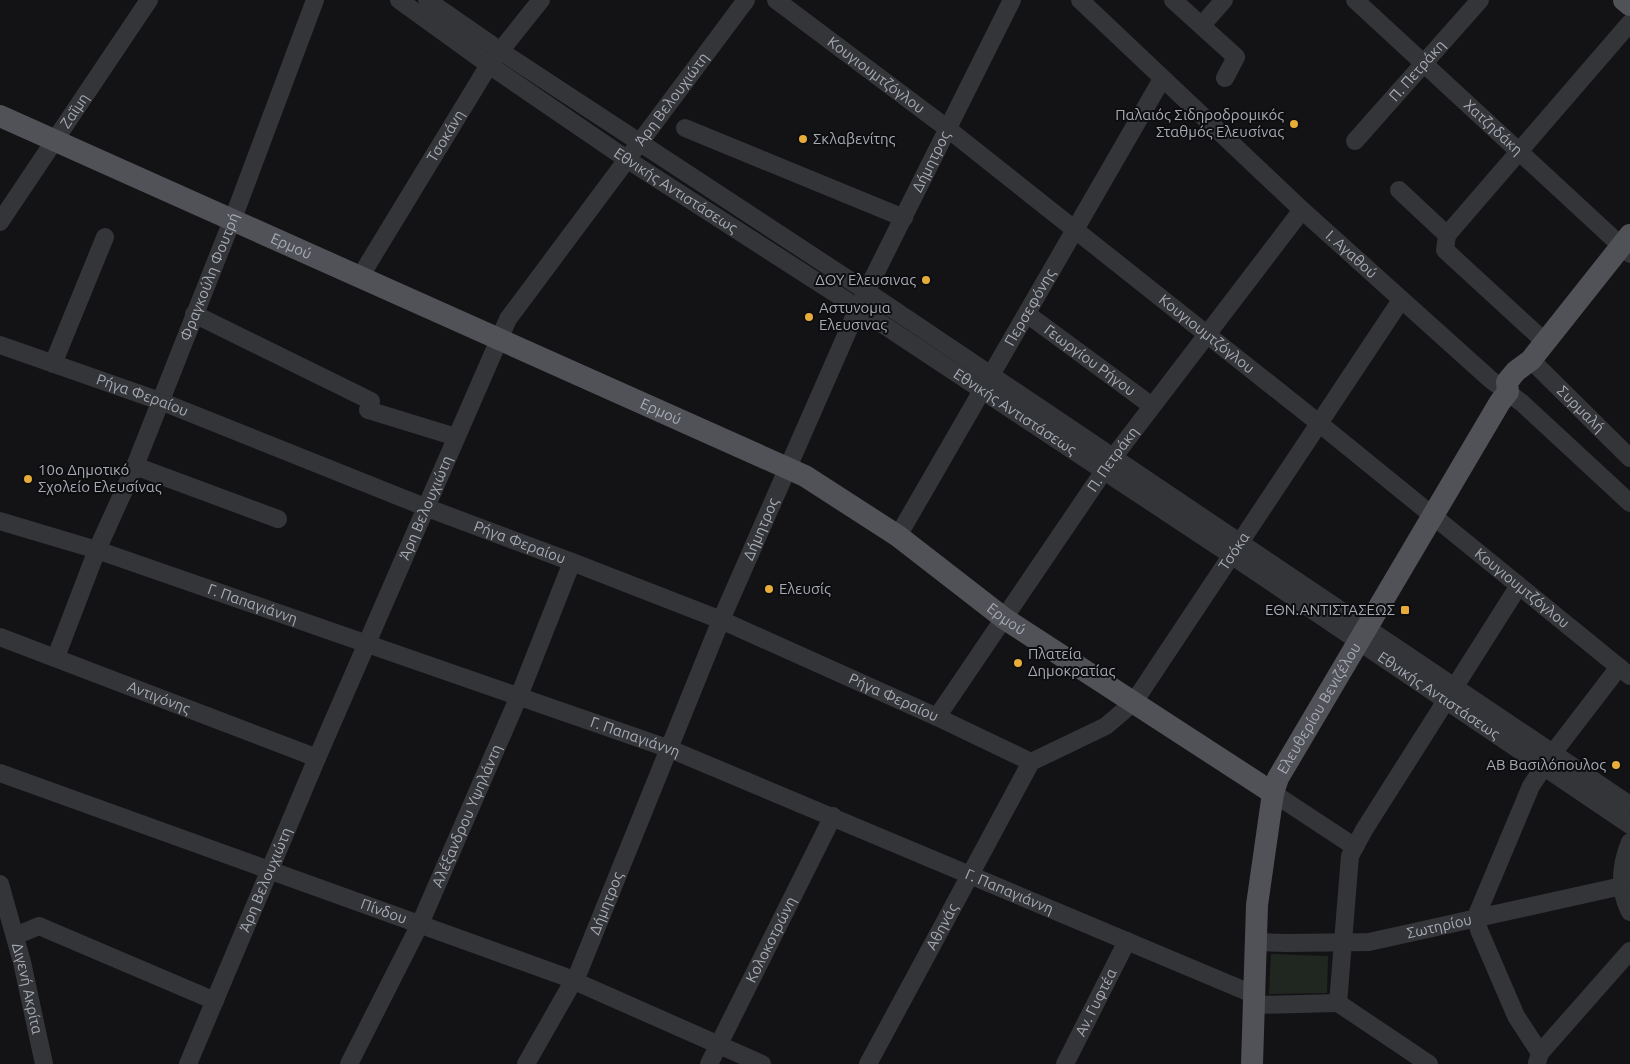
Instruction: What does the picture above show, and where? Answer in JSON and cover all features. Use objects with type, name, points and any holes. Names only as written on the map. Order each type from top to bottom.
[{"type":"main road","points":[[1624,0],[1630,5]]},
{"type":"main road","name":"Ερμού","points":[[0,116],[805,476],[898,536],[1005,619],[1273,793]]},
{"type":"main road","points":[[1531,360],[1544,341],[1627,245]]},
{"type":"main road","name":"Ελευθερίου Βενιζέλου","points":[[1252,1064],[1255,942],[1262,863],[1273,793],[1278,778],[1508,392],[1507,382],[1516,371],[1531,360]]},
{"type":"street","name":"Ζαΐμη","points":[[0,222],[149,0]]},
{"type":"street","name":"Φραγκούλη Φουτρή","points":[[56,657],[97,550],[135,466],[232,221],[315,0]]},
{"type":"street","name":"Εθνικής Αντιστάσεως","points":[[399,0],[489,65],[628,160],[858,308],[988,384]]},
{"type":"street","name":"Εθνικής Αντιστάσεως","points":[[427,0],[499,50],[866,291],[988,384],[1450,695],[1549,759],[1630,805]]},
{"type":"street","name":"Τσοκάνη","points":[[360,277],[489,65],[540,0]]},
{"type":"street","name":"Άρη Βελουχιώτη","points":[[188,1064],[316,758],[508,319],[746,0]]},
{"type":"street","name":"Κουγιουμτζόγλου","points":[[776,0],[948,128],[1320,424],[1624,672]]},
{"type":"street","name":"Δήμητρος","points":[[526,1064],[574,981],[721,620],[858,308],[1012,0]]},
{"type":"street","name":"Ι. Αγαθού","points":[[1080,0],[1302,210],[1491,380],[1508,392],[1630,503]]},
{"type":"street","points":[[1173,0],[1236,57],[1225,78]]},
{"type":"street","points":[[1202,25],[1224,0]]},
{"type":"street","name":"Χατζηδάκη","points":[[1355,0],[1518,153],[1627,245]]},
{"type":"street","name":"Π. Πετράκη","points":[[1355,141],[1480,0]]},
{"type":"street","points":[[1544,341],[1445,250],[1447,235],[1630,24]]},
{"type":"street","name":"Περσεφόνης","points":[[898,536],[988,384],[1162,79]]},
{"type":"street","points":[[685,128],[904,218]]},
{"type":"street","points":[[1399,190],[1447,235]]},
{"type":"street","name":"Π. Πετράκη","points":[[937,717],[1108,465],[1302,210]]},
{"type":"street","points":[[53,364],[105,237]]},
{"type":"street","name":"Τσόκα","points":[[1031,762],[1106,726],[1134,702],[1401,300]]},
{"type":"street","points":[[194,314],[371,401],[368,410],[456,437]]},
{"type":"street","name":"Γεωργίου Ρήγου","points":[[1027,314],[1152,406]]},
{"type":"street","name":"Ρήγα Φεραίου","points":[[0,346],[160,401],[425,507],[721,620],[937,717],[1031,762]]},
{"type":"street","name":"Συρμαλή","points":[[1531,360],[1630,458]]},
{"type":"street","points":[[135,466],[278,519]]},
{"type":"street","name":"Γ. Παπαγιάννη","points":[[0,521],[97,550],[670,749],[833,816],[1127,942],[1255,1000]]},
{"type":"street","name":"Αλέξανδρου Υψηλάντη","points":[[350,1064],[420,924],[519,696],[572,562]]},
{"type":"street","points":[[1338,1003],[1350,856],[1518,587]]},
{"type":"street","name":"Αντιγόνης","points":[[0,637],[316,758]]},
{"type":"street","points":[[1624,672],[1549,759],[1531,786],[1476,916],[1479,930],[1516,1016],[1538,1059],[1630,951]]},
{"type":"street","name":"Εθνικής Αντιστάσεως","points":[[1549,759],[1630,825]]},
{"type":"street","name":"Αθηνάς","points":[[868,1064],[968,875],[1031,762]]},
{"type":"street","name":"Πίνδου","points":[[0,773],[574,981],[762,1064]]},
{"type":"street","points":[[1273,793],[1355,847]]},
{"type":"street","name":"Κολοκοτρώνη","points":[[709,1064],[833,816]]},
{"type":"street","points":[[1630,842],[1623,859],[1622,886],[1630,912]]},
{"type":"street","name":"Διγενή Ακρίτα","points":[[0,884],[15,936],[44,1064]]},
{"type":"street","name":"Σωτηρίου","points":[[1255,942],[1342,944],[1369,942],[1476,916],[1622,886]]},
{"type":"street","points":[[15,936],[39,926],[215,1001]]},
{"type":"street","name":"Αν. Γυφτέα","points":[[1064,1064],[1127,942]]},
{"type":"street","points":[[1255,1000],[1338,1003],[1429,1064]]},
{"type":"shaded area","points":[[1271,954],[1328,956],[1327,993],[1269,994]]},
{"type":"place","name":"Παλαιός Σιδηροδρομικός Σταθμός Ελευσίνας","points":[[1294,124]]},
{"type":"place","name":"Σκλαβενίτης","points":[[803,139]]},
{"type":"place","name":"ΔΟΥ Ελευσινας","points":[[926,280]]},
{"type":"place","name":"Αστυνομια Ελευσινας","points":[[809,317]]},
{"type":"place","name":"10ο Δημοτικό Σχολείο Ελευσίνας","points":[[28,479]]},
{"type":"place","name":"Ελευσίς","points":[[769,589]]},
{"type":"place","name":"ΕΘΝ.ΑΝΤΙΣΤΑΣΕΩΣ","points":[[1405,610]]},
{"type":"place","name":"Πλατεία Δημοκρατίας","points":[[1018,663]]},
{"type":"place","name":"ΑΒ Βασιλόπουλος","points":[[1616,765]]}]
